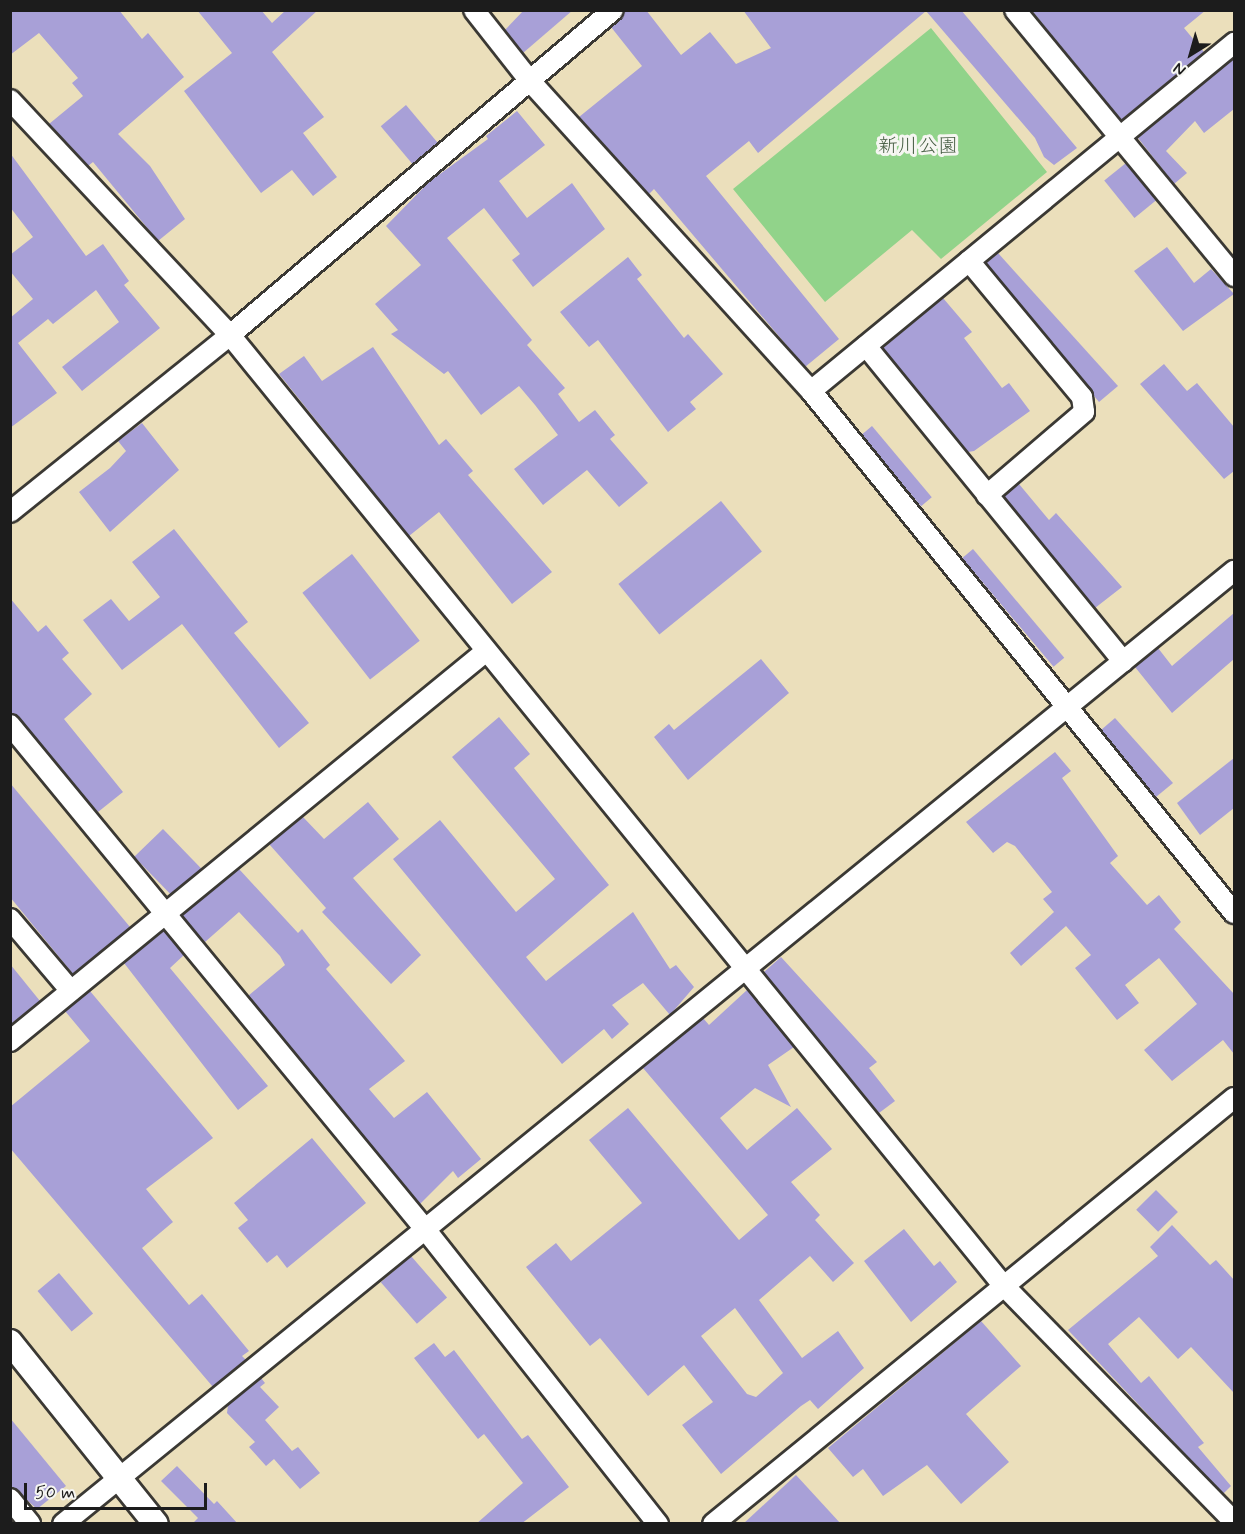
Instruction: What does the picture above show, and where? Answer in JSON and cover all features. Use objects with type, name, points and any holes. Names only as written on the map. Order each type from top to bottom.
[{"type":"street","points":[[474,10],[529,80],[811,391],[1234,913]]},
{"type":"street","points":[[10,512],[230,335],[613,10]]},
{"type":"street","points":[[1015,10],[1234,276]]},
{"type":"street","points":[[811,391],[1234,43]]},
{"type":"street","points":[[10,100],[230,335],[485,652],[1003,1285],[1234,1522]]},
{"type":"street","points":[[969,261],[1082,397],[1084,412],[987,495]]},
{"type":"street","points":[[866,346],[1123,661]]},
{"type":"street","points":[[63,1524],[425,1229],[747,972],[1234,571]]},
{"type":"street","points":[[12,1038],[485,652]]},
{"type":"street","points":[[10,725],[164,915],[425,1229],[658,1524]]},
{"type":"street","points":[[10,919],[71,992]]},
{"type":"street","points":[[713,1524],[1234,1098]]},
{"type":"street","points":[[10,1342],[120,1476],[156,1524]]},
{"type":"street","points":[[10,1499],[30,1524]]},
{"type":"green space","name":"新川公園","points":[[931,28],[1047,172],[941,259],[912,230],[825,302],[733,189]]},
{"type":"building","points":[[10,10],[119,10],[142,39],[148,33],[184,77],[118,134],[150,166],[185,219],[158,241],[93,162],[88,166],[49,124],[83,96],[72,83],[78,78],[39,33],[10,55]]},
{"type":"building","points":[[197,10],[261,10],[272,23],[286,10],[318,10],[272,52],[324,117],[303,133],[337,177],[313,196],[292,170],[261,193],[184,91],[232,53]]},
{"type":"building","points":[[524,10],[573,10],[523,53],[505,30]]},
{"type":"building","points":[[625,10],[646,10],[681,55],[710,32],[736,64],[771,48],[743,10],[961,10],[1077,148],[1054,165],[1044,157],[1035,138],[926,11],[758,153],[749,141],[706,176],[839,339],[805,367],[654,189],[649,194],[579,117],[642,66],[611,27]]},
{"type":"building","points":[[1031,10],[1206,10],[1184,28],[1204,52],[1121,120]]},
{"type":"building","points":[[1234,58],[1234,109],[1204,133],[1195,121],[1166,151],[1187,173],[1174,184],[1138,138]]},
{"type":"building","points":[[406,105],[438,143],[413,165],[381,126]]},
{"type":"building","points":[[517,111],[545,145],[499,181],[527,218],[572,183],[605,229],[533,287],[512,260],[520,254],[484,208],[447,238],[532,340],[527,345],[565,388],[558,394],[579,422],[595,410],[615,435],[610,439],[648,483],[619,507],[587,470],[543,505],[514,469],[558,435],[535,405],[519,386],[481,415],[448,371],[444,374],[391,334],[398,330],[375,304],[421,265],[386,226],[429,182],[488,139],[486,136]]},
{"type":"building","points":[[10,153],[86,256],[103,244],[129,281],[124,285],[160,328],[82,391],[62,367],[119,322],[96,290],[53,324],[48,319],[18,343],[57,393],[10,428],[10,318],[33,299],[10,271],[10,255],[33,237],[10,207]]},
{"type":"building","points":[[1126,163],[1156,200],[1134,218],[1104,181]]},
{"type":"building","points":[[1167,247],[1194,283],[1211,269],[1234,294],[1183,331],[1134,271]]},
{"type":"building","points":[[998,253],[1118,386],[1099,402],[986,263]]},
{"type":"building","points":[[628,257],[642,275],[637,279],[684,338],[688,334],[723,374],[690,402],[696,409],[668,432],[598,340],[589,347],[560,312]]},
{"type":"building","points":[[943,298],[972,332],[964,338],[1002,388],[1009,383],[1030,411],[974,451],[968,452],[883,348]]},
{"type":"building","points":[[373,347],[439,445],[446,439],[473,471],[468,475],[552,572],[512,604],[439,512],[409,536],[279,374],[304,356],[322,381]]},
{"type":"building","points":[[1164,364],[1187,391],[1197,383],[1234,427],[1234,471],[1224,479],[1140,384]]},
{"type":"building","points":[[142,423],[179,470],[110,532],[79,492],[110,468],[126,451],[118,441]]},
{"type":"building","points":[[872,426],[932,497],[921,506],[861,435]]},
{"type":"building","points":[[1019,484],[1049,520],[1056,513],[1122,587],[1095,608],[1004,496]]},
{"type":"building","points":[[721,501],[762,552],[659,635],[618,584]]},
{"type":"building","points":[[174,529],[248,622],[234,633],[309,723],[279,748],[182,624],[122,670],[83,620],[111,599],[129,621],[160,597],[132,562]]},
{"type":"building","points":[[973,549],[1064,658],[1054,667],[962,558]]},
{"type":"building","points":[[352,554],[420,641],[370,679],[302,593]]},
{"type":"building","points":[[10,598],[38,632],[46,625],[69,653],[62,659],[92,694],[64,719],[123,792],[98,812],[10,713]]},
{"type":"building","points":[[1234,613],[1234,659],[1172,713],[1135,667],[1158,648],[1172,666]]},
{"type":"building","points":[[761,659],[789,693],[688,780],[654,737],[669,724],[674,730]]},
{"type":"building","points":[[499,717],[530,754],[514,768],[609,885],[526,957],[546,981],[633,912],[670,969],[676,965],[694,987],[670,1015],[643,983],[612,1005],[629,1024],[612,1039],[604,1029],[562,1064],[393,859],[440,820],[516,912],[555,879],[452,757]]},
{"type":"building","points":[[1115,718],[1173,783],[1156,797],[1101,730]]},
{"type":"building","points":[[1055,752],[1071,771],[1062,778],[1118,856],[1110,863],[1147,905],[1159,895],[1181,922],[1174,929],[1234,994],[1234,1054],[1223,1040],[1172,1081],[1144,1050],[1197,1004],[1159,958],[1125,985],[1139,1003],[1117,1020],[1075,968],[1091,955],[1066,926],[1021,966],[1010,953],[1054,912],[1043,899],[1052,892],[1015,846],[1007,842],[993,853],[966,822]]},
{"type":"building","points":[[1234,758],[1234,808],[1200,835],[1177,803]]},
{"type":"building","points":[[10,783],[130,927],[73,974],[10,897]]},
{"type":"building","points":[[368,802],[399,839],[353,878],[421,955],[391,984],[322,912],[326,908],[269,844],[303,817],[324,839]]},
{"type":"building","points":[[163,829],[201,869],[172,896],[134,857]]},
{"type":"building","points":[[239,869],[298,933],[302,929],[330,965],[326,969],[405,1061],[369,1089],[394,1118],[427,1092],[481,1159],[458,1178],[453,1171],[420,1204],[248,996],[285,965],[280,956],[239,912],[205,942],[182,915]]},
{"type":"building","points":[[164,931],[184,955],[170,968],[268,1086],[238,1110],[124,963]]},
{"type":"building","points":[[781,957],[877,1062],[869,1068],[895,1101],[879,1113],[764,972]]},
{"type":"building","points":[[10,964],[40,1001],[10,1025]]},
{"type":"building","points":[[747,990],[794,1047],[768,1065],[791,1107],[755,1088],[720,1118],[747,1150],[797,1108],[832,1149],[791,1182],[820,1215],[815,1220],[854,1263],[833,1282],[810,1256],[759,1300],[802,1358],[838,1331],[864,1368],[818,1409],[810,1400],[801,1406],[721,1474],[682,1425],[713,1402],[684,1365],[648,1396],[600,1338],[590,1346],[526,1267],[556,1243],[571,1261],[642,1203],[589,1140],[628,1108],[739,1240],[768,1215],[643,1068],[703,1018],[709,1025]],"holes":[[[735,1308],[783,1373],[756,1397],[747,1394],[701,1336]]]},
{"type":"building","points":[[90,991],[213,1138],[146,1189],[173,1222],[142,1248],[189,1305],[202,1294],[249,1351],[242,1356],[246,1360],[213,1387],[10,1148],[10,1107],[90,1041],[65,1011]]},
{"type":"building","points":[[312,1138],[366,1203],[287,1268],[277,1255],[267,1263],[238,1228],[248,1220],[234,1203]]},
{"type":"building","points":[[1156,1190],[1178,1212],[1158,1232],[1136,1210]]},
{"type":"building","points":[[1172,1225],[1210,1265],[1216,1260],[1234,1280],[1234,1393],[1191,1347],[1178,1359],[1139,1317],[1108,1344],[1141,1383],[1149,1376],[1204,1443],[1198,1447],[1231,1486],[1223,1494],[1068,1330],[1158,1256],[1150,1247]]},
{"type":"building","points":[[904,1229],[934,1266],[940,1261],[957,1282],[911,1322],[864,1261]]},
{"type":"building","points":[[411,1256],[447,1298],[417,1324],[381,1282]]},
{"type":"building","points":[[59,1273],[93,1314],[72,1332],[38,1291]]},
{"type":"building","points":[[981,1321],[1021,1366],[966,1414],[1009,1462],[961,1504],[927,1465],[883,1496],[863,1469],[853,1477],[828,1448]]},
{"type":"building","points":[[434,1343],[445,1357],[454,1350],[522,1439],[528,1435],[569,1487],[521,1524],[476,1524],[523,1483],[484,1434],[478,1439],[414,1358]]},
{"type":"building","points":[[261,1378],[265,1383],[260,1387],[279,1407],[265,1420],[292,1451],[298,1447],[320,1473],[300,1489],[274,1459],[266,1466],[249,1447],[255,1442],[227,1413],[228,1405]]},
{"type":"building","points":[[10,1418],[66,1486],[37,1509],[10,1485]]},
{"type":"building","points":[[177,1466],[214,1504],[217,1501],[238,1524],[192,1524],[198,1518],[161,1481]]},
{"type":"building","points":[[796,1475],[841,1524],[743,1524]]}]
